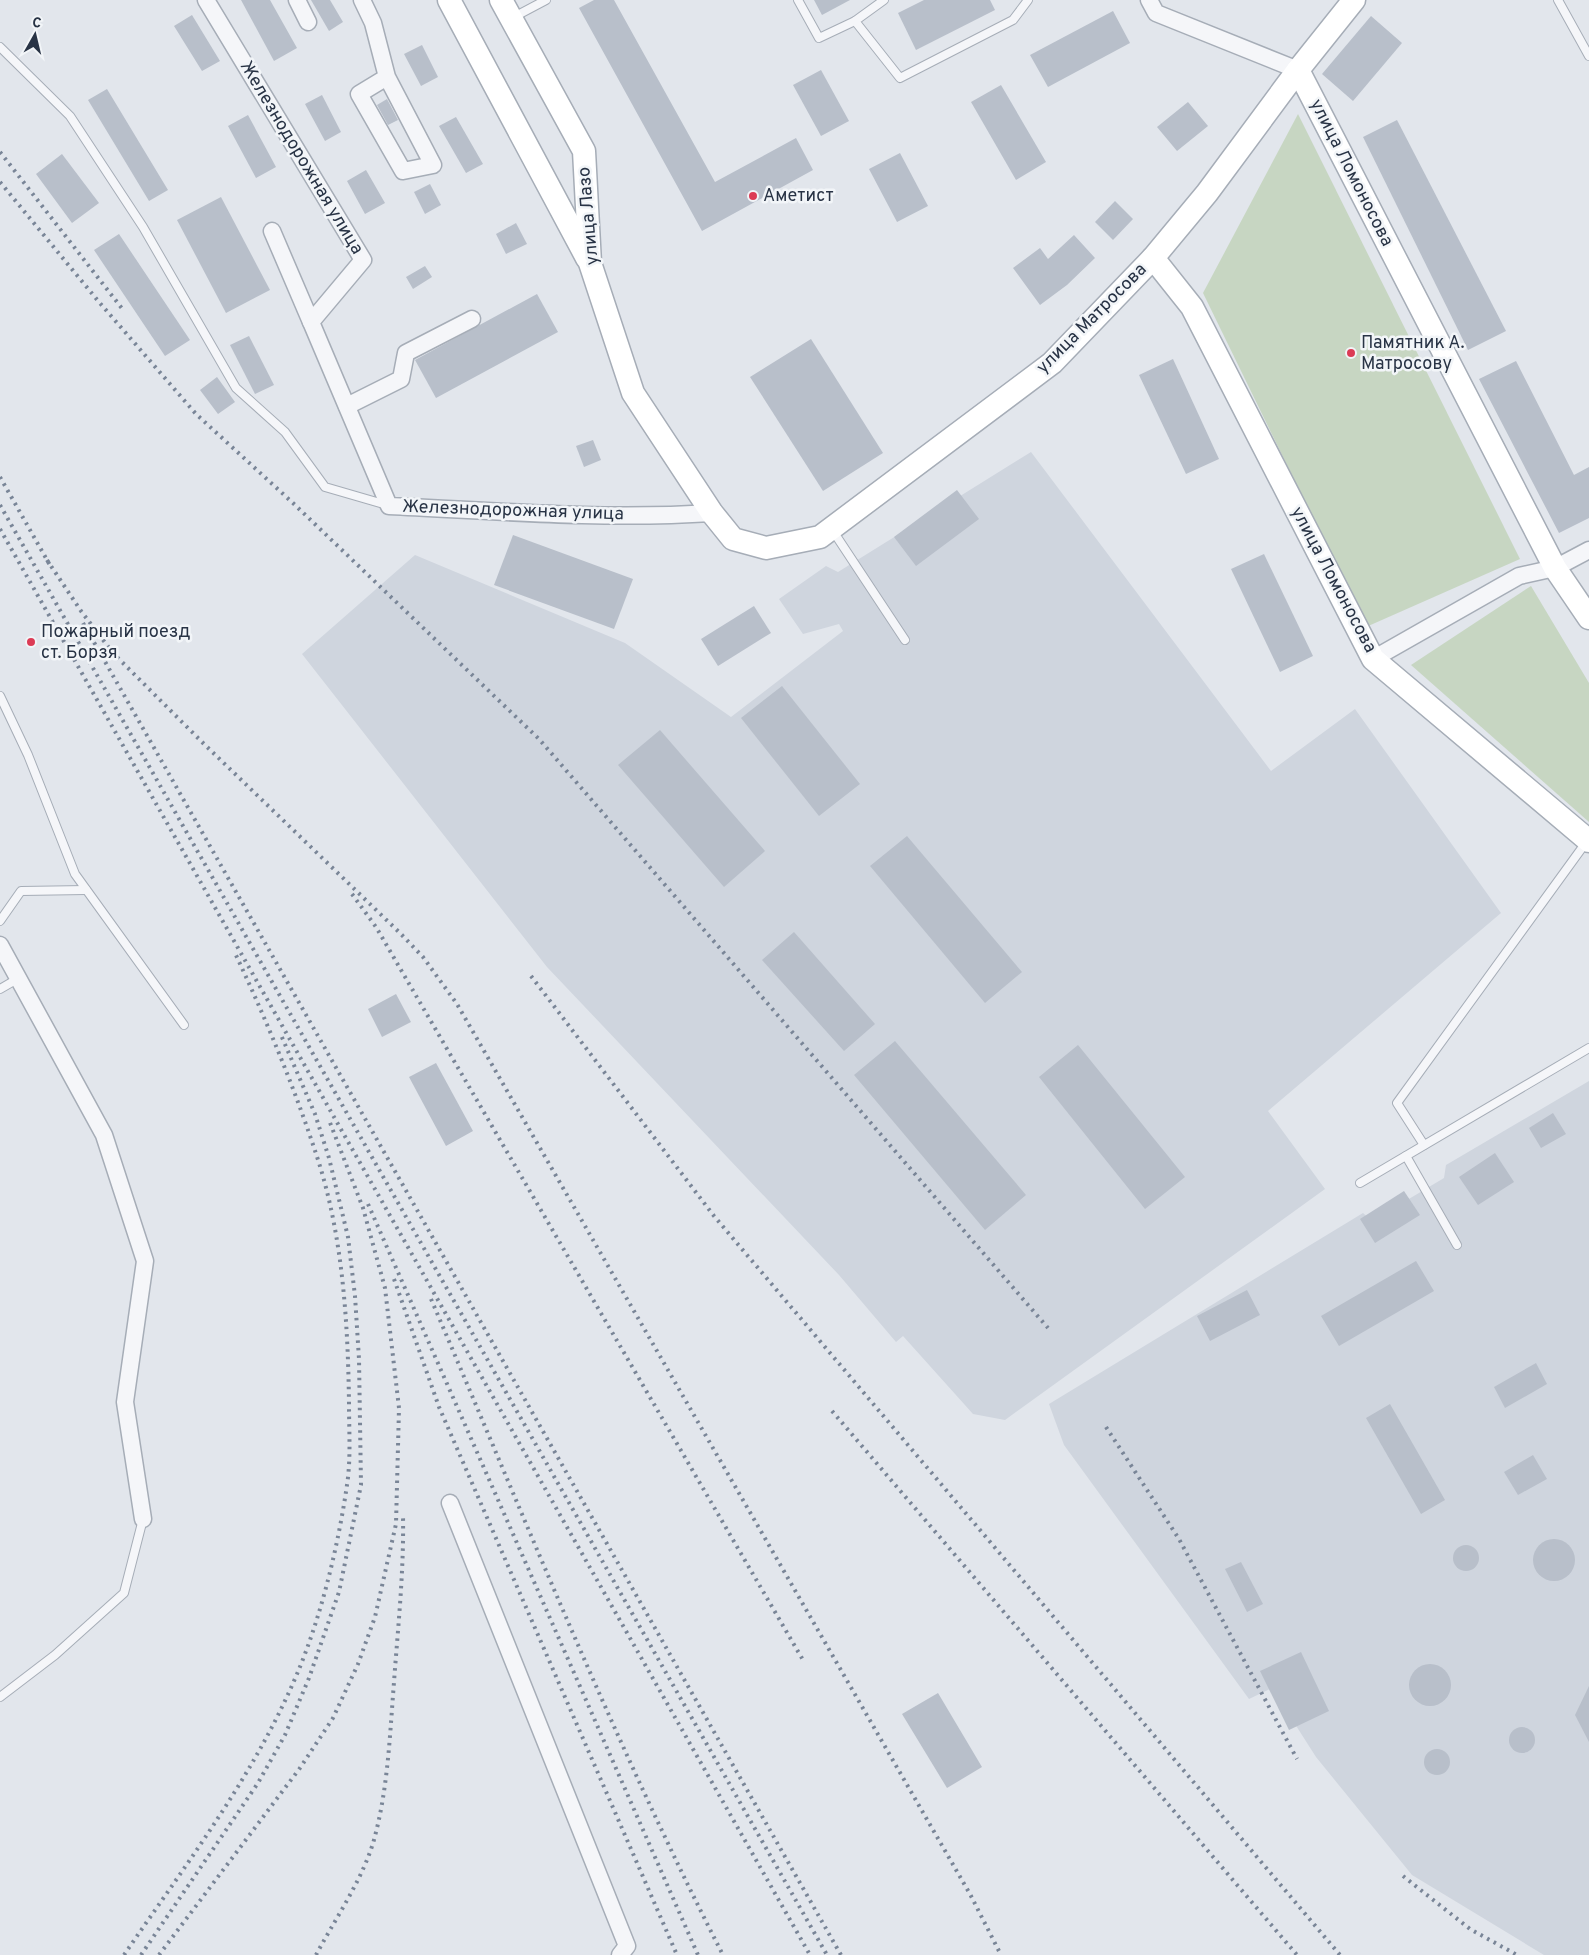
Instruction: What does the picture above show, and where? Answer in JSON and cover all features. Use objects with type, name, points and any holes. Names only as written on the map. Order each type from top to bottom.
[{"type":"street","name":"Железнодорожная улица","points":[[206,0],[363,260],[311,322],[389,506],[581,515],[712,513]]},
{"type":"street","points":[[296,0],[308,22]]},
{"type":"street","points":[[362,0],[373,23],[387,78],[432,165],[403,171],[359,94],[387,78]]},
{"type":"street","points":[[449,0],[590,263]]},
{"type":"street","points":[[1150,0],[1156,12],[1298,70]]},
{"type":"street","name":"улица Матросова","points":[[712,513],[733,539],[766,548],[820,537],[1052,363],[1153,258],[1207,193],[1298,70],[1354,0]]},
{"type":"street","name":"улица Лазо","points":[[506,9],[584,151],[590,263],[633,394],[712,513]]},
{"type":"street","name":"улица Ломоносова","points":[[1298,70],[1555,568],[1589,618]]},
{"type":"street","points":[[272,231],[311,322]]},
{"type":"street","name":"улица Ломоносова","points":[[1153,258],[1192,307],[1373,659],[1588,840]]},
{"type":"street","points":[[347,406],[400,379],[406,353],[472,319]]},
{"type":"street","points":[[1373,659],[1519,576],[1555,568],[1589,550]]},
{"type":"street","points":[[0,946],[104,1135],[145,1261],[125,1402],[143,1519]]},
{"type":"street","points":[[450,1503],[627,1946],[620,1955]]},
{"type":"lane","points":[[506,9],[546,0]]},
{"type":"lane","points":[[798,0],[820,38],[855,21],[884,0]]},
{"type":"lane","points":[[855,21],[900,78],[1014,20],[1028,0]]},
{"type":"lane","points":[[1558,0],[1589,56]]},
{"type":"lane","points":[[0,47],[70,116],[144,227],[236,388],[286,432],[325,486],[389,506]]},
{"type":"lane","points":[[831,528],[904,640]]},
{"type":"lane","points":[[0,696],[28,755],[75,874],[184,1025]]},
{"type":"lane","points":[[1424,1145],[1398,1103],[1588,840]]},
{"type":"lane","points":[[0,921],[21,890],[86,890]]},
{"type":"lane","points":[[0,989],[19,978]]},
{"type":"lane","points":[[1360,1183],[1589,1048]]},
{"type":"lane","points":[[1406,1156],[1457,1245]]},
{"type":"lane","points":[[0,1696],[56,1655],[124,1592],[143,1519]]},
{"type":"shaded area","points":[[1031,452],[1271,771],[1355,709],[1501,913],[1268,1111],[1325,1189],[1005,1420],[973,1414],[903,1336],[896,1342],[839,1275],[547,967],[302,654],[415,555],[625,643],[731,717],[843,631],[839,624],[803,634],[779,599],[826,566],[838,572]]},
{"type":"shaded area","points":[[1589,1081],[1589,1955],[1544,1955],[1412,1875],[1316,1757],[1272,1688],[1249,1699],[1064,1445],[1049,1404],[1363,1213],[1372,1221],[1444,1178],[1446,1165]]},
{"type":"green space","points":[[1298,114],[1520,559],[1366,627],[1203,293]]},
{"type":"green space","points":[[1531,586],[1589,683],[1589,822],[1411,665]]},
{"type":"building","points":[[241,0],[270,0],[297,48],[274,61]]},
{"type":"building","points":[[311,0],[330,0],[343,22],[329,31]]},
{"type":"building","points":[[594,0],[614,0],[715,182],[796,138],[813,170],[702,231],[579,8]]},
{"type":"building","points":[[814,0],[850,0],[822,15]]},
{"type":"building","points":[[924,0],[990,0],[995,10],[916,50],[898,13]]},
{"type":"building","points":[[1113,11],[1130,43],[1048,87],[1030,55]]},
{"type":"building","points":[[192,15],[220,61],[202,71],[174,26]]},
{"type":"building","points":[[1371,16],[1402,43],[1353,101],[1322,74]]},
{"type":"building","points":[[422,45],[438,77],[421,86],[404,54]]},
{"type":"building","points":[[821,70],[849,121],[821,136],[793,85]]},
{"type":"building","points":[[1001,85],[1046,162],[1016,180],[971,102]]},
{"type":"building","points":[[107,89],[168,190],[149,201],[88,100]]},
{"type":"building","points":[[322,95],[341,132],[325,141],[305,104]]},
{"type":"building","points":[[387,99],[398,120],[388,125],[377,105]]},
{"type":"building","points":[[1188,102],[1208,126],[1177,151],[1157,127]]},
{"type":"building","points":[[248,115],[276,167],[256,178],[228,126]]},
{"type":"building","points":[[456,117],[483,164],[466,173],[439,126]]},
{"type":"building","points":[[1397,120],[1506,331],[1468,350],[1363,137]]},
{"type":"building","points":[[900,153],[928,206],[897,222],[869,169]]},
{"type":"building","points":[[62,154],[99,203],[72,223],[36,174]]},
{"type":"building","points":[[366,170],[385,203],[365,214],[347,181]]},
{"type":"building","points":[[430,184],[441,205],[425,214],[414,192]]},
{"type":"building","points":[[221,197],[270,290],[226,313],[177,220]]},
{"type":"building","points":[[1115,201],[1133,219],[1113,240],[1095,222]]},
{"type":"building","points":[[516,223],[527,244],[506,254],[496,234]]},
{"type":"building","points":[[119,234],[190,340],[165,356],[94,250]]},
{"type":"building","points":[[1074,235],[1095,258],[1067,285],[1040,305],[1013,268],[1040,248],[1048,259]]},
{"type":"building","points":[[425,266],[432,277],[413,289],[406,277]]},
{"type":"building","points":[[537,294],[558,332],[436,398],[415,360]]},
{"type":"building","points":[[249,336],[274,385],[255,394],[230,345]]},
{"type":"building","points":[[811,339],[883,453],[823,491],[750,377]]},
{"type":"building","points":[[1173,359],[1219,459],[1186,474],[1139,375]]},
{"type":"building","points":[[1516,361],[1574,475],[1589,467],[1589,518],[1559,533],[1479,379]]},
{"type":"building","points":[[217,377],[235,402],[218,414],[200,390]]},
{"type":"building","points":[[593,440],[601,460],[584,467],[576,446]]},
{"type":"building","points":[[957,490],[979,519],[916,566],[894,537]]},
{"type":"building","points":[[513,535],[633,579],[614,629],[494,585]]},
{"type":"building","points":[[1264,554],[1313,656],[1280,672],[1231,569]]},
{"type":"building","points":[[754,606],[771,633],[718,666],[701,639]]},
{"type":"building","points":[[782,686],[860,784],[819,816],[741,718]]},
{"type":"building","points":[[660,730],[765,851],[724,887],[618,765]]},
{"type":"building","points":[[907,836],[1022,972],[985,1003],[870,866]]},
{"type":"building","points":[[794,932],[875,1024],[844,1051],[762,960]]},
{"type":"building","points":[[396,994],[411,1022],[382,1037],[368,1009]]},
{"type":"building","points":[[895,1041],[1026,1195],[985,1230],[854,1075]]},
{"type":"building","points":[[1078,1045],[1185,1177],[1145,1209],[1039,1077]]},
{"type":"building","points":[[436,1063],[473,1131],[446,1146],[409,1077]]},
{"type":"building","points":[[1553,1113],[1566,1134],[1541,1148],[1529,1128]]},
{"type":"building","points":[[1495,1153],[1514,1182],[1478,1205],[1459,1177]]},
{"type":"building","points":[[1404,1191],[1420,1215],[1375,1243],[1360,1219]]},
{"type":"building","points":[[1416,1261],[1434,1291],[1339,1346],[1321,1316]]},
{"type":"building","points":[[1247,1290],[1260,1315],[1210,1341],[1197,1316]]},
{"type":"building","points":[[1536,1363],[1547,1384],[1505,1408],[1494,1387]]},
{"type":"building","points":[[1390,1404],[1445,1500],[1421,1514],[1366,1418]]},
{"type":"building","points":[[1533,1455],[1547,1479],[1518,1495],[1504,1472]]},
{"type":"building","points":[[1554,1539],[1569,1545],[1575,1560],[1569,1575],[1554,1581],[1539,1575],[1533,1560],[1539,1545]]},
{"type":"building","points":[[1466,1545],[1475,1549],[1479,1558],[1475,1567],[1466,1571],[1457,1567],[1453,1558],[1457,1549]]},
{"type":"building","points":[[1241,1562],[1263,1604],[1247,1612],[1225,1569]]},
{"type":"building","points":[[1301,1652],[1329,1711],[1289,1730],[1260,1671]]},
{"type":"building","points":[[1430,1664],[1445,1670],[1451,1685],[1445,1700],[1430,1706],[1415,1700],[1409,1685],[1415,1670]]},
{"type":"building","points":[[1589,1686],[1589,1742],[1575,1715]]},
{"type":"building","points":[[938,1693],[982,1767],[947,1788],[902,1714]]},
{"type":"building","points":[[1522,1727],[1531,1731],[1535,1740],[1531,1749],[1522,1753],[1513,1749],[1509,1740],[1513,1731]]},
{"type":"building","points":[[1437,1749],[1446,1753],[1450,1762],[1446,1771],[1437,1775],[1428,1771],[1424,1762],[1428,1753]]},
{"type":"railway","points":[[0,152],[124,311]]},
{"type":"railway","points":[[0,182],[99,302],[196,414],[294,504],[539,739],[1048,1328]]},
{"type":"railway","points":[[0,477],[51,567]]},
{"type":"railway","points":[[0,505],[827,1955]]},
{"type":"railway","points":[[0,529],[810,1955]]},
{"type":"railway","points":[[47,560],[81,611],[113,653],[203,743],[400,933],[423,957],[457,1004],[970,1894],[1001,1955]]},
{"type":"railway","points":[[83,623],[841,1955]]},
{"type":"railway","points":[[352,894],[376,927],[803,1660]]},
{"type":"railway","points":[[124,1955],[218,1819],[261,1748],[280,1712],[306,1652],[328,1581],[339,1533],[348,1475],[347,1343],[343,1282],[334,1222],[319,1163],[301,1109],[258,1003],[234,951]]},
{"type":"railway","points":[[531,976],[714,1216],[1340,1955]]},
{"type":"railway","points":[[141,1955],[258,1783],[285,1735],[309,1678],[339,1592],[361,1485],[359,1359],[355,1296],[348,1237],[329,1158],[315,1114],[281,1035]]},
{"type":"railway","points":[[159,1955],[300,1768],[333,1718],[358,1664],[375,1617],[396,1524],[399,1408],[385,1288],[363,1208],[329,1120]]},
{"type":"railway","points":[[368,1204],[698,1955]]},
{"type":"railway","points":[[394,1279],[439,1407],[677,1955]]},
{"type":"railway","points":[[431,1299],[607,1712],[683,1875],[723,1955]]},
{"type":"railway","points":[[832,1411],[1297,1955]]},
{"type":"railway","points":[[1106,1427],[1179,1539],[1297,1759]]},
{"type":"railway","points":[[316,1955],[349,1897],[364,1866],[375,1836],[383,1798],[390,1740],[402,1578],[403,1515]]},
{"type":"railway","points":[[1403,1876],[1470,1929],[1517,1955]]},
{"type":"place","name":"Аметист","points":[[753,196]]},
{"type":"place","name":"Памятник А. Матросову","points":[[1351,353]]},
{"type":"place","name":"Пожарный поезд ст. Борзя","points":[[31,642]]}]
